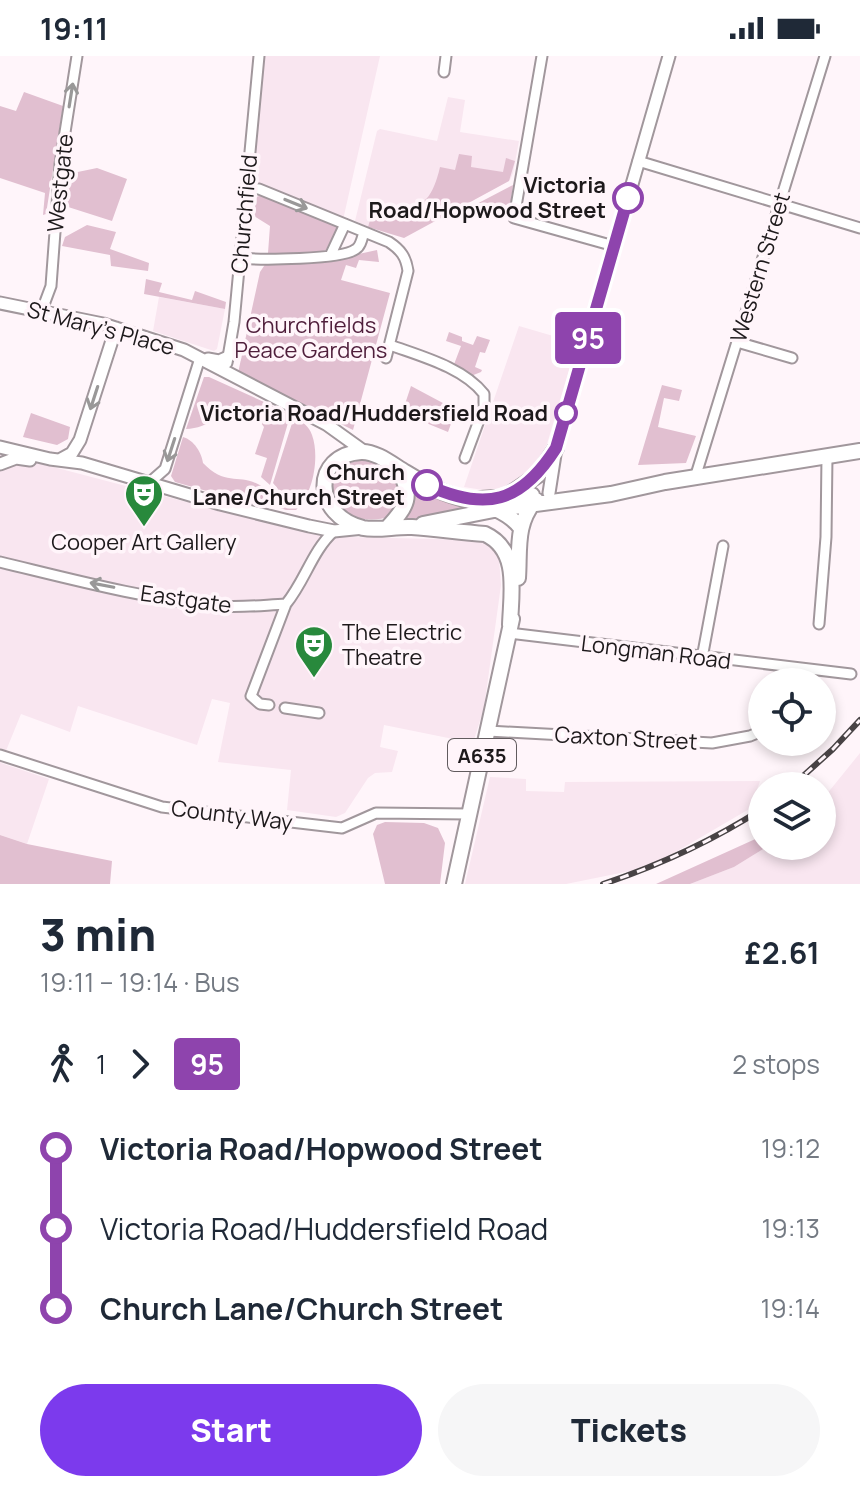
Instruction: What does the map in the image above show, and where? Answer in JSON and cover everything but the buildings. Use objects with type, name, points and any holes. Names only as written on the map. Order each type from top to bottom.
[{"type":"highway","points":[[520,527],[501,503],[538,475],[556,448]]},
{"type":"highway","name":"A635","points":[[365,452],[427,485],[464,500],[532,503],[611,494],[860,451]]},
{"type":"highway","points":[[365,452],[348,454],[339,459],[327,475],[324,489],[334,512],[344,520],[365,528]]},
{"type":"highway","points":[[387,528],[400,514],[407,497],[405,481],[398,468]]},
{"type":"highway","name":"A635","points":[[411,527],[549,493],[614,485],[640,487]]},
{"type":"highway","name":"A635","points":[[454,884],[517,597],[520,527],[532,503],[549,493]]},
{"type":"highway","name":"A635","points":[[365,528],[411,527],[485,534],[503,546],[510,565],[509,629]]},
{"type":"street","name":"Westgate","points":[[42,310],[51,286],[60,164],[77,56]]},
{"type":"street","name":"Churchfield","points":[[225,372],[240,258],[259,56]]},
{"type":"street","points":[[444,72],[446,56]]},
{"type":"street","points":[[542,56],[514,218],[614,246]]},
{"type":"street","points":[[549,493],[556,448],[669,56]]},
{"type":"street","name":"Western Street","points":[[695,478],[825,56]]},
{"type":"street","points":[[638,161],[860,228]]},
{"type":"street","points":[[246,188],[259,189],[389,242],[406,259],[406,284],[386,358]]},
{"type":"street","points":[[331,254],[345,224]]},
{"type":"street","points":[[240,258],[317,257],[353,252],[359,247],[364,232]]},
{"type":"street","name":"St Mary's Place","points":[[0,303],[42,310],[163,342],[326,424],[365,452]]},
{"type":"street","points":[[0,464],[16,458],[55,459],[72,453],[80,440],[116,328]]},
{"type":"street","points":[[737,342],[792,358]]},
{"type":"street","points":[[390,345],[435,361],[471,381],[484,394],[484,407],[465,458]]},
{"type":"street","points":[[149,483],[165,469],[200,358],[219,361],[228,357]]},
{"type":"street","points":[[0,447],[82,463],[334,531],[365,528]]},
{"type":"street","points":[[819,624],[826,537],[827,456]]},
{"type":"street","points":[[269,705],[260,704],[251,696],[286,604],[297,591],[317,550],[334,531]]},
{"type":"street","points":[[702,658],[723,546]]},
{"type":"street","name":"Eastgate","points":[[0,562],[196,603],[236,607],[286,604]]},
{"type":"street","points":[[698,605],[711,607]]},
{"type":"street","name":"Longman Road","points":[[509,629],[790,668]]},
{"type":"street","name":"Longman Road","points":[[836,673],[851,674]]},
{"type":"street","points":[[285,708],[319,713]]},
{"type":"street","name":"Caxton Street","points":[[488,731],[712,743],[748,736]]},
{"type":"street","name":"County Way","points":[[0,755],[162,807],[342,828],[376,813],[469,814]]},
{"type":"shaded area","points":[[265,56],[380,56],[343,220],[251,182]]},
{"type":"shaded area","points":[[448,97],[465,100],[460,132],[519,141],[510,180],[448,214],[418,218],[375,202],[368,227],[355,221],[377,131],[380,129],[437,141]]},
{"type":"shaded area","points":[[159,297],[225,309],[217,349],[214,351],[153,331]]},
{"type":"shaded area","points":[[519,326],[577,343],[547,444],[535,465],[514,483],[489,491],[464,487]]},
{"type":"shaded area","points":[[0,453],[183,501],[348,537],[479,540],[490,546],[499,559],[501,585],[484,708],[473,743],[384,725],[380,747],[398,751],[392,772],[375,773],[368,778],[345,813],[336,817],[287,810],[291,770],[218,762],[230,703],[212,699],[197,745],[78,706],[70,732],[21,714],[1,763],[49,779],[27,844],[0,835]]},
{"type":"shaded area","points":[[860,753],[860,884],[690,884],[748,858],[836,860],[836,783]]},
{"type":"shaded area","points":[[490,777],[526,779],[526,791],[564,792],[565,782],[748,781],[748,810],[650,867],[566,884],[465,884]]},
{"type":"green space","points":[[24,92],[63,106],[46,214],[43,215],[45,193],[0,178],[0,106],[16,111]]},
{"type":"green space","points":[[459,154],[472,156],[471,167],[503,172],[506,158],[515,161],[509,181],[404,238],[368,227],[375,202],[411,207],[426,200],[440,167],[455,170]]},
{"type":"green space","points":[[97,168],[127,179],[112,221],[65,206],[68,174]]},
{"type":"green space","points":[[513,185],[509,215],[503,219],[467,209]]},
{"type":"green space","points":[[262,195],[339,226],[326,250],[315,254],[268,253],[270,226],[254,216],[256,197]]},
{"type":"green space","points":[[87,225],[116,232],[110,249],[149,263],[148,271],[111,266],[110,255],[62,246],[65,237]]},
{"type":"green space","name":"Churchfields Peace Gardens","points":[[377,250],[379,262],[359,260],[356,268],[346,265],[341,280],[390,293],[353,430],[238,373],[260,272],[266,263],[336,259]]},
{"type":"green space","points":[[146,279],[162,283],[159,292],[192,300],[195,291],[226,302],[225,309],[144,294]]},
{"type":"green space","points":[[449,332],[473,345],[477,336],[490,340],[485,353],[480,352],[475,367],[481,372],[471,376],[453,367],[461,346],[446,341]]},
{"type":"green space","points":[[204,377],[290,416],[270,485],[261,477],[267,458],[255,454],[264,427],[253,415],[244,410],[235,410],[198,427],[186,429]]},
{"type":"green space","points":[[662,385],[682,390],[679,401],[664,398],[658,427],[696,436],[686,463],[638,465]]},
{"type":"green space","points":[[411,386],[456,410],[448,432],[402,413]]},
{"type":"green space","points":[[31,413],[70,427],[68,439],[57,445],[23,437]]},
{"type":"green space","points":[[294,417],[311,432],[315,464],[311,485],[302,503],[296,510],[286,510],[274,506],[278,489],[273,483]]},
{"type":"green space","points":[[183,437],[194,444],[203,463],[212,471],[220,476],[251,481],[268,491],[264,500],[256,505],[175,482],[171,476]]},
{"type":"green space","points":[[364,460],[385,468],[397,482],[403,497],[392,516],[371,520],[354,516],[341,508],[334,497],[332,485],[336,473],[347,464]]},
{"type":"green space","points":[[413,485],[460,505],[461,512],[405,520]]},
{"type":"green space","points":[[385,822],[424,823],[438,828],[445,843],[440,884],[385,884],[373,834],[377,825]]},
{"type":"green space","points":[[0,835],[27,844],[112,861],[110,884],[0,884]]},
{"type":"green space","points":[[748,842],[748,858],[734,867],[690,884],[656,884]]},
{"type":"railway","points":[[808,772],[860,720]]},
{"type":"railway","points":[[603,884],[685,851],[748,817]]},
{"type":"bus line","name":"95","points":[[427,485],[464,500],[503,498],[538,475],[556,448],[628,198]]},
{"type":"place","name":"Victoria Road/Hopwood Street","points":[[628,198]]},
{"type":"place","name":"Victoria Road/Huddersfield Road","points":[[566,413]]},
{"type":"place","name":"Church Lane/Church Street","points":[[427,485]]},
{"type":"place","name":"Cooper Art Gallery","points":[[144,528]]},
{"type":"place","name":"The Electric Theatre","points":[[314,679]]}]
